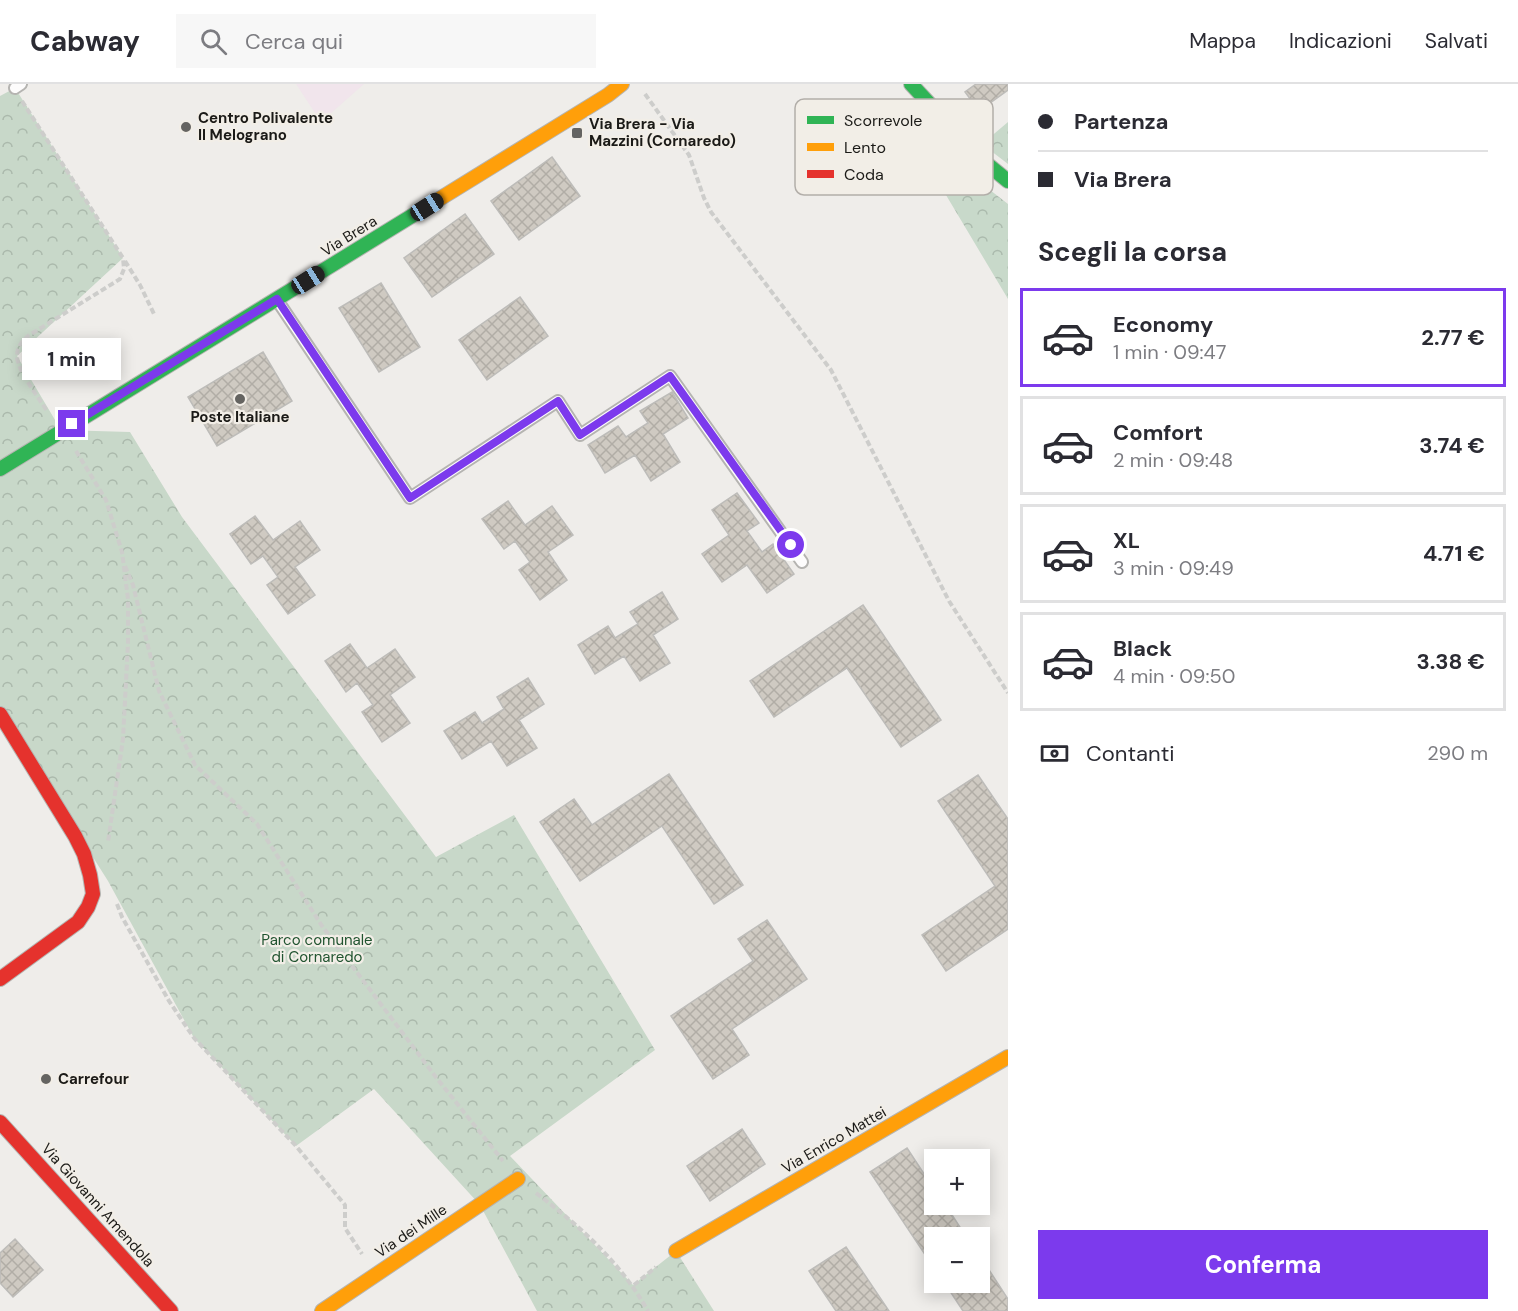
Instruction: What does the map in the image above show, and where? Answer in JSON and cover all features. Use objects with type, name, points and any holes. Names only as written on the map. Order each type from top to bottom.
[{"type":"street","name":"Via Brera","points":[[0,469],[608,95],[622,84]]},
{"type":"street","points":[[911,84],[925,99]]},
{"type":"street","points":[[993,167],[1008,181]]},
{"type":"street","points":[[0,714],[75,836],[84,854],[93,894],[78,922],[0,979]]},
{"type":"street","name":"Via Enrico Mattei","points":[[676,1251],[1008,1057]]},
{"type":"street","name":"Via Giovanni Amendola","points":[[0,1122],[171,1311]]},
{"type":"street","name":"Via dei Mille","points":[[322,1311],[518,1179]]},
{"type":"lane","points":[[277,299],[410,498],[558,401],[580,435],[670,376],[802,562]]},
{"type":"path","points":[[18,86],[140,285],[156,316]]},
{"type":"path","points":[[644,93],[688,155],[711,212],[831,370],[949,601],[1008,693]]},
{"type":"path","points":[[107,844],[123,739],[128,599],[123,563],[106,500],[88,468],[20,367],[17,356],[20,343],[28,336],[120,279],[124,269],[123,258]]},
{"type":"path","points":[[123,563],[134,585],[159,691],[195,765],[257,824],[322,926],[435,1077],[518,1179],[574,1222],[605,1252],[634,1285],[648,1311]]},
{"type":"path","points":[[115,899],[122,917],[169,1001],[194,1038],[326,1180],[345,1205],[345,1228],[360,1252],[379,1272]]},
{"type":"shaded area","points":[[296,84],[364,84],[321,122]]},
{"type":"green space","name":"Parco comunale di Cornaredo","points":[[15,88],[123,258],[17,356],[61,430],[130,432],[182,517],[436,857],[514,815],[655,1050],[510,1156],[633,1285],[676,1251],[714,1311],[537,1311],[480,1205],[374,1089],[296,1146],[194,1038],[108,881],[0,710],[0,96]]},
{"type":"green space","points":[[1008,122],[1008,164],[993,152],[993,135]]},
{"type":"green space","points":[[993,192],[1008,204],[1008,299],[946,195],[993,195]]},
{"type":"building","points":[[976,84],[1008,84],[1008,90],[993,101],[993,99],[970,99],[965,92]]},
{"type":"building","points":[[552,157],[580,196],[519,240],[491,201]]},
{"type":"building","points":[[465,214],[494,254],[432,297],[404,258]]},
{"type":"building","points":[[381,283],[420,347],[379,372],[339,308]]},
{"type":"building","points":[[520,297],[548,336],[487,380],[459,340]]},
{"type":"building","name":"Poste Italiane","points":[[263,352],[292,401],[217,446],[188,397]]},
{"type":"building","points":[[672,392],[688,418],[663,434],[680,462],[651,481],[635,455],[605,473],[588,445],[618,426],[626,437],[648,423],[640,411]]},
{"type":"building","points":[[737,493],[759,523],[747,531],[762,552],[773,544],[794,574],[767,593],[747,565],[722,582],[702,554],[729,535],[712,510]]},
{"type":"building","points":[[508,501],[525,525],[552,506],[573,535],[548,552],[567,580],[540,600],[519,570],[530,562],[515,541],[504,549],[482,519]]},
{"type":"building","points":[[255,516],[273,540],[300,521],[320,550],[295,567],[315,595],[288,614],[267,585],[278,577],[263,556],[251,564],[230,534]]},
{"type":"building","points":[[662,592],[678,619],[653,635],[670,663],[640,681],[624,656],[595,674],[578,645],[608,626],[615,638],[638,624],[630,612]]},
{"type":"building","points":[[863,605],[941,720],[901,747],[847,668],[774,717],[750,681]]},
{"type":"building","points":[[350,644],[367,668],[395,649],[415,677],[390,695],[410,723],[382,742],[362,712],[373,705],[357,683],[346,692],[325,661]]},
{"type":"building","points":[[528,678],[544,704],[519,720],[537,748],[507,766],[491,741],[462,759],[444,731],[475,712],[482,723],[504,709],[497,697]]},
{"type":"building","points":[[669,774],[743,885],[714,904],[662,826],[580,881],[540,822],[574,799],[592,825]]},
{"type":"building","points":[[978,775],[1008,819],[1008,929],[946,971],[922,935],[995,886],[938,801]]},
{"type":"building","points":[[767,920],[807,979],[732,1029],[749,1055],[713,1079],[671,1016],[753,961],[738,939]]},
{"type":"building","points":[[742,1129],[765,1164],[710,1201],[687,1166]]},
{"type":"building","points":[[907,1148],[924,1174],[924,1215],[952,1215],[960,1227],[924,1227],[924,1253],[870,1172]]},
{"type":"building","points":[[15,1239],[43,1270],[13,1297],[0,1283],[0,1253]]},
{"type":"building","points":[[846,1247],[889,1311],[836,1311],[809,1271]]},
{"type":"building","points":[[990,1271],[1008,1299],[1008,1311],[963,1311],[951,1293],[990,1293]]},
{"type":"traffic: fast","points":[[911,84],[925,99]]},
{"type":"traffic: fast","points":[[993,169],[1008,181]]},
{"type":"traffic: fast","points":[[0,469],[428,206]]},
{"type":"traffic: slow","points":[[428,206],[608,95],[622,84]]},
{"type":"traffic: slow","points":[[676,1251],[1008,1057]]},
{"type":"traffic: slow","points":[[322,1311],[518,1179]]},
{"type":"traffic: jam","points":[[0,714],[75,836],[84,854],[93,894],[78,922],[0,979]]},
{"type":"traffic: jam","points":[[0,1122],[171,1311]]},
{"type":"place","name":"Centro Polivalente Il Melograno","points":[[186,127]]},
{"type":"place","name":"Via Brera - Via Mazzini (Cornaredo)","points":[[577,133]]},
{"type":"place","name":"Poste Italiane","points":[[240,399]]},
{"type":"place","name":"Carrefour","points":[[46,1079]]},
{"type":"route","points":[[72,424],[277,299],[410,498],[558,401],[580,435],[670,376],[791,545]]}]
